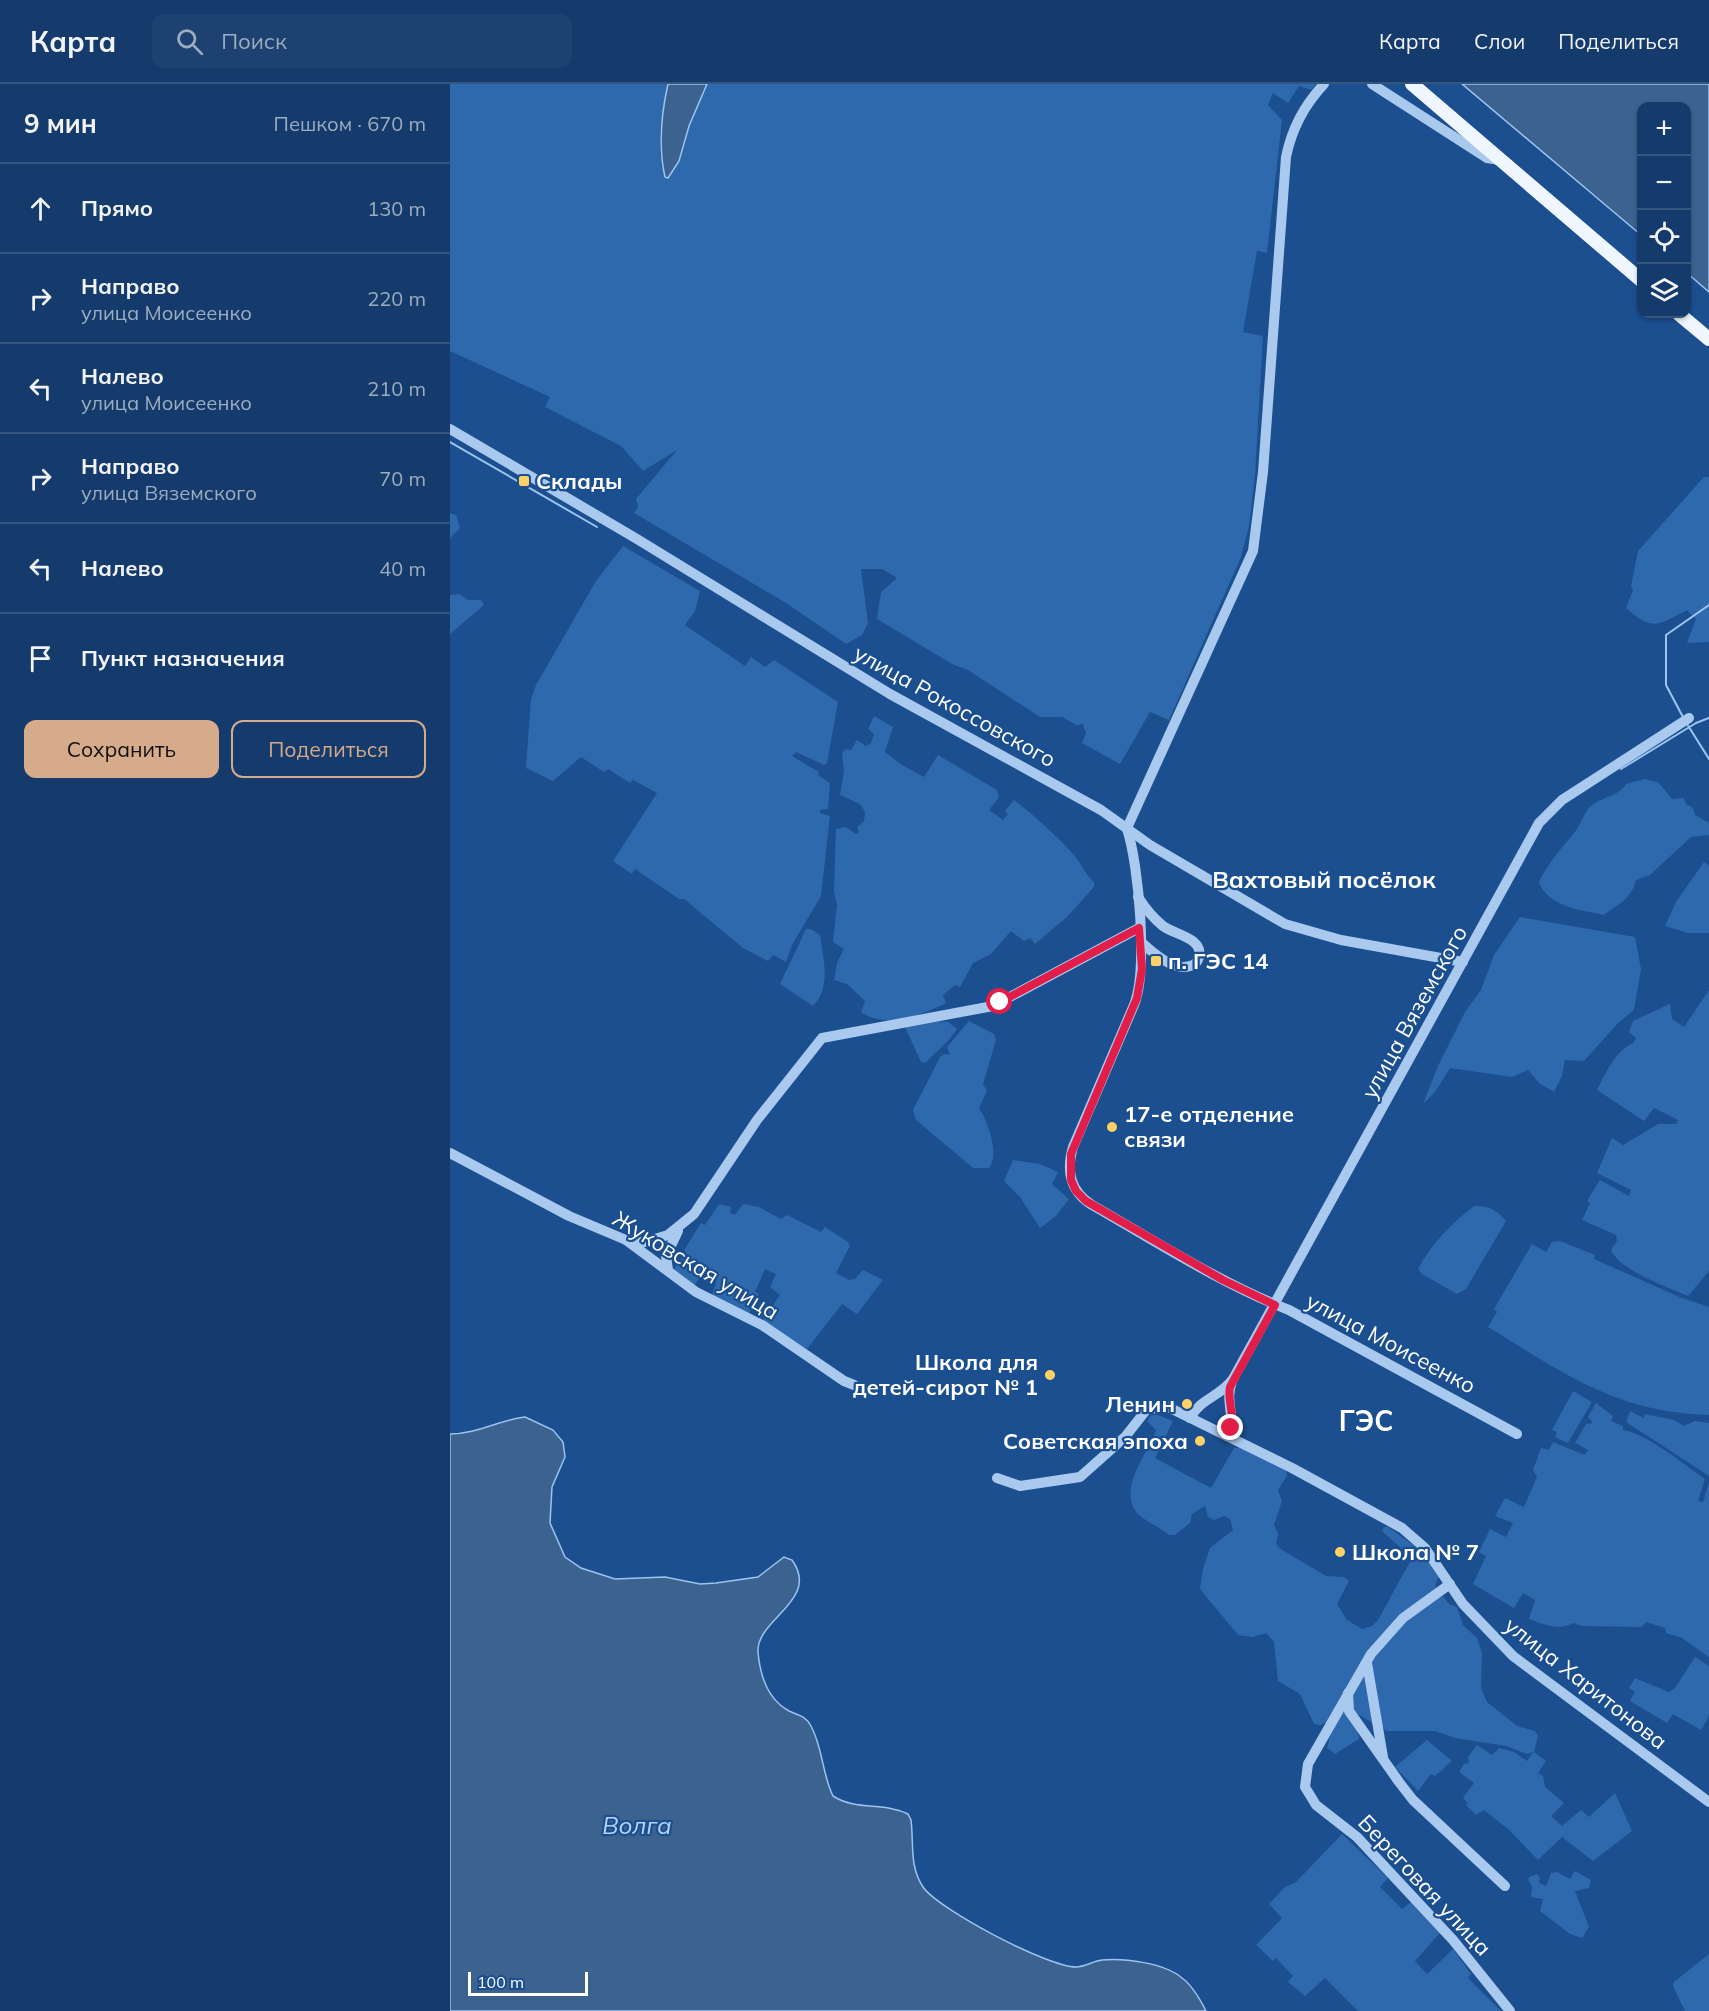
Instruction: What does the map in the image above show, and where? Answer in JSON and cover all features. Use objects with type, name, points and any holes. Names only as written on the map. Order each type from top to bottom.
[{"type":"main road","points":[[1412,84],[1637,278]]},
{"type":"main road","points":[[1684,318],[1709,339]]},
{"type":"street","points":[[1127,828],[1253,551],[1263,472],[1286,157],[1292,133],[1300,115],[1324,84]]},
{"type":"street","points":[[1372,84],[1487,158],[1501,160]]},
{"type":"street","name":"улица Рокоссовского","points":[[450,429],[637,539],[890,694],[1083,800],[1248,903],[1293,927],[1365,945],[1463,962]]},
{"type":"street","name":"улица Вяземского","points":[[1233,1379],[1544,816],[1570,794],[1689,718]]},
{"type":"street","name":"улица Моисеенко","points":[[1127,828],[1133,852],[1141,942],[1141,975],[1137,998],[1073,1147],[1069,1169],[1076,1191],[1086,1201],[1223,1280],[1289,1310],[1517,1434]]},
{"type":"street","points":[[1137,894],[1161,925],[1195,942],[1200,949],[1199,957],[1191,966],[1178,966],[1141,942]]},
{"type":"street","points":[[668,1270],[666,1256],[681,1227],[694,1214],[745,1137],[818,1040],[993,1006],[1139,928]]},
{"type":"street","name":"Жуковская улица","points":[[450,1153],[569,1216],[626,1240],[696,1292],[762,1325],[844,1381],[854,1385]]},
{"type":"street","points":[[626,1240],[654,1240],[681,1227]]},
{"type":"street","points":[[1190,1418],[1199,1404],[1223,1391],[1233,1379]]},
{"type":"street","points":[[1227,1436],[1233,1420],[1228,1394],[1233,1379]]},
{"type":"street","points":[[1210,1397],[1222,1399],[1231,1407]]},
{"type":"street","name":"улица Харитонова","points":[[997,1478],[1020,1486],[1080,1477],[1125,1437],[1147,1409],[1168,1407],[1402,1528],[1425,1548],[1479,1623],[1513,1656],[1709,1802]]},
{"type":"street","name":"Береговая улица","points":[[1450,1584],[1404,1618],[1375,1649],[1308,1764],[1305,1777],[1307,1792],[1316,1805],[1366,1846],[1454,1940],[1510,2011]]},
{"type":"street","points":[[1367,1663],[1383,1760]]},
{"type":"street","points":[[1348,1693],[1348,1711],[1413,1800],[1505,1886]]},
{"type":"shaded area","points":[[450,84],[668,84],[660,131],[660,156],[679,161],[689,126],[707,84],[1316,84],[1311,90],[1299,86],[1288,103],[1273,93],[1268,105],[1282,120],[1267,253],[1257,251],[1243,332],[1263,336],[1255,475],[1249,526],[1241,557],[1169,720],[1150,712],[1120,764],[1082,743],[1086,733],[1082,723],[1078,726],[1062,717],[1040,717],[968,670],[952,664],[877,619],[881,592],[897,578],[882,569],[861,569],[868,623],[862,635],[846,644],[786,603],[634,513],[638,507],[636,499],[677,450],[643,471],[621,446],[545,407],[550,397],[450,351]]},
{"type":"shaded area","points":[[1704,477],[1709,477],[1709,642],[1687,643],[1696,619],[1687,610],[1656,624],[1643,621],[1626,608],[1633,590],[1631,586],[1638,551]]},
{"type":"shaded area","points":[[450,513],[456,515],[460,528],[450,538]]},
{"type":"shaded area","points":[[623,546],[700,591],[695,611],[685,625],[745,666],[751,657],[765,667],[774,660],[838,702],[827,763],[824,765],[796,752],[792,756],[819,772],[818,775],[830,783],[828,809],[820,810],[820,813],[830,816],[821,896],[792,945],[786,962],[773,955],[768,961],[743,948],[684,899],[679,899],[635,869],[632,874],[613,861],[657,793],[633,780],[630,783],[608,769],[604,772],[581,757],[553,781],[526,768],[531,699],[536,685],[596,581]]},
{"type":"shaded area","points":[[460,594],[468,600],[481,600],[484,605],[450,634],[450,595]]},
{"type":"shaded area","points":[[874,716],[893,727],[885,752],[902,765],[924,777],[938,755],[997,790],[999,797],[989,810],[1003,820],[1008,814],[1005,811],[1014,800],[1060,840],[1077,858],[1094,882],[1094,887],[1067,917],[1035,944],[1030,938],[1024,941],[1011,931],[991,954],[973,963],[960,987],[955,985],[943,995],[946,1003],[915,1016],[892,1020],[870,1017],[861,1012],[865,1001],[847,984],[834,980],[837,963],[844,949],[833,942],[837,905],[834,892],[836,829],[846,827],[856,834],[859,832],[857,827],[864,821],[865,812],[860,804],[840,795],[844,771],[842,753],[846,749],[851,750],[857,740],[866,746],[871,743],[874,734],[868,729]]},
{"type":"shaded area","points":[[1645,779],[1659,783],[1672,799],[1684,798],[1686,804],[1693,808],[1695,815],[1709,823],[1709,835],[1691,837],[1650,875],[1636,880],[1627,897],[1604,915],[1566,906],[1550,897],[1539,882],[1588,809],[1597,802],[1619,792],[1626,784]]},
{"type":"shaded area","points":[[1704,862],[1709,866],[1709,933],[1688,933],[1665,926],[1676,902]]},
{"type":"shaded area","points":[[1520,917],[1635,937],[1641,969],[1634,1010],[1617,1024],[1584,1061],[1565,1060],[1562,1076],[1554,1092],[1539,1083],[1528,1070],[1512,1077],[1450,1068],[1435,1092],[1423,1104],[1438,1066],[1465,1012],[1481,990],[1494,955]]},
{"type":"shaded area","points":[[806,929],[811,929],[820,935],[825,972],[823,990],[813,1006],[780,984]]},
{"type":"shaded area","points":[[1709,990],[1709,1271],[1688,1296],[1645,1278],[1624,1264],[1611,1250],[1617,1241],[1616,1235],[1582,1220],[1590,1203],[1587,1201],[1600,1180],[1629,1196],[1631,1190],[1597,1173],[1612,1138],[1623,1145],[1658,1124],[1676,1124],[1678,1120],[1654,1108],[1644,1121],[1597,1090],[1616,1057],[1636,1038],[1629,1032],[1633,1021],[1670,1004],[1672,1019],[1684,1027]]},
{"type":"shaded area","points":[[924,1021],[948,1022],[957,1029],[925,1063],[921,1062],[904,1025]]},
{"type":"shaded area","points":[[969,1021],[994,1034],[996,1040],[983,1084],[987,1091],[979,1108],[992,1138],[993,1155],[989,1168],[973,1168],[916,1120],[913,1110],[940,1057],[944,1054],[950,1055],[947,1047]]},
{"type":"shaded area","points":[[1013,1160],[1040,1164],[1058,1172],[1052,1184],[1069,1199],[1056,1216],[1040,1228],[1020,1197],[1004,1181]]},
{"type":"shaded area","points":[[719,1204],[731,1207],[730,1213],[735,1215],[743,1204],[759,1207],[781,1219],[787,1215],[821,1232],[825,1227],[848,1242],[850,1246],[836,1273],[849,1280],[855,1279],[863,1270],[883,1280],[857,1314],[842,1304],[807,1349],[763,1322],[764,1315],[759,1320],[755,1318],[764,1304],[771,1308],[780,1295],[770,1287],[776,1274],[765,1269],[755,1292],[759,1294],[749,1314],[712,1295],[719,1273],[711,1271],[708,1276],[703,1273],[693,1287],[673,1270],[686,1252],[684,1250],[701,1223],[705,1225]]},
{"type":"shaded area","points":[[1474,1206],[1492,1209],[1506,1221],[1466,1289],[1457,1294],[1422,1274],[1418,1269],[1443,1234]]},
{"type":"shaded area","points":[[1560,1241],[1595,1255],[1594,1259],[1682,1298],[1709,1307],[1709,1415],[1676,1413],[1646,1407],[1592,1388],[1488,1327],[1497,1312],[1494,1309],[1532,1244],[1546,1252],[1552,1242]]},
{"type":"shaded area","points":[[1573,1391],[1592,1402],[1568,1443],[1555,1437],[1557,1432],[1552,1430]]},
{"type":"shaded area","points":[[1596,1403],[1613,1416],[1611,1421],[1623,1426],[1623,1430],[1654,1443],[1705,1479],[1698,1501],[1703,1502],[1709,1483],[1709,1657],[1682,1638],[1666,1633],[1665,1628],[1646,1622],[1642,1627],[1582,1626],[1573,1623],[1557,1627],[1540,1623],[1529,1619],[1535,1600],[1523,1593],[1514,1608],[1473,1584],[1486,1556],[1479,1552],[1490,1529],[1506,1537],[1513,1523],[1495,1516],[1505,1498],[1524,1507],[1537,1477],[1533,1470],[1541,1448],[1549,1450],[1553,1442],[1585,1455],[1588,1450],[1575,1443],[1586,1424],[1593,1423],[1588,1417]]},
{"type":"shaded area","points":[[1630,1411],[1644,1418],[1645,1414],[1674,1420],[1684,1426],[1695,1421],[1709,1423],[1709,1476],[1626,1422]]},
{"type":"shaded area","points":[[1151,1415],[1158,1415],[1173,1421],[1155,1458],[1211,1488],[1234,1448],[1242,1448],[1286,1469],[1287,1476],[1278,1490],[1282,1501],[1274,1525],[1278,1534],[1276,1543],[1279,1548],[1326,1576],[1344,1577],[1349,1581],[1337,1604],[1347,1620],[1362,1629],[1372,1626],[1378,1620],[1412,1558],[1382,1531],[1384,1527],[1388,1527],[1423,1552],[1439,1575],[1435,1586],[1449,1604],[1457,1607],[1463,1625],[1477,1638],[1482,1653],[1481,1688],[1487,1702],[1517,1726],[1535,1731],[1538,1736],[1534,1752],[1546,1761],[1538,1773],[1543,1776],[1545,1787],[1564,1803],[1551,1816],[1562,1826],[1581,1810],[1589,1817],[1615,1793],[1632,1831],[1593,1861],[1562,1837],[1538,1860],[1508,1829],[1484,1810],[1476,1815],[1466,1805],[1468,1803],[1463,1798],[1474,1783],[1459,1772],[1464,1764],[1469,1763],[1468,1757],[1477,1745],[1492,1755],[1499,1748],[1514,1752],[1527,1761],[1533,1752],[1527,1754],[1506,1746],[1455,1738],[1435,1731],[1387,1731],[1354,1712],[1359,1739],[1335,1754],[1327,1748],[1331,1733],[1328,1722],[1320,1725],[1314,1724],[1300,1694],[1278,1681],[1274,1642],[1266,1633],[1252,1637],[1238,1635],[1200,1589],[1203,1569],[1210,1548],[1233,1530],[1230,1519],[1224,1516],[1214,1520],[1208,1517],[1205,1506],[1192,1514],[1190,1523],[1175,1535],[1169,1535],[1141,1517],[1132,1504],[1132,1483],[1156,1430],[1147,1421]]},
{"type":"shaded area","points":[[1695,1657],[1709,1666],[1709,1716],[1701,1730],[1673,1714],[1667,1723],[1630,1701],[1635,1692],[1629,1688],[1635,1678],[1669,1692],[1675,1688]]},
{"type":"shaded area","points":[[1427,1740],[1452,1761],[1435,1776],[1431,1774],[1418,1791],[1395,1767]]},
{"type":"shaded area","points":[[1342,1834],[1388,1878],[1380,1887],[1402,1909],[1411,1902],[1440,1933],[1415,1961],[1427,1974],[1453,1949],[1471,1974],[1468,1978],[1501,2011],[1358,2011],[1325,1978],[1305,1996],[1288,1982],[1293,1976],[1276,1958],[1273,1961],[1256,1945],[1282,1918],[1269,1904],[1285,1887],[1295,1883]]},
{"type":"shaded area","points":[[1575,1871],[1591,1880],[1589,1888],[1575,1891],[1589,1927],[1582,1938],[1570,1934],[1540,1911],[1543,1899],[1531,1897],[1532,1886],[1528,1880],[1529,1877],[1537,1874],[1540,1878],[1539,1883],[1546,1886],[1551,1873],[1557,1872],[1570,1879]]},
{"type":"shaded area","points":[[1709,1954],[1709,2011],[1685,2011],[1673,1986],[1674,1982]]},
{"type":"water","points":[[668,84],[707,84],[689,126],[679,161],[668,178],[665,177],[661,142]]},
{"type":"water","points":[[1462,84],[1709,84],[1709,292],[1691,276],[1691,102],[1637,102],[1637,232]]},
{"type":"water","name":"Волга","points":[[525,1417],[553,1430],[563,1442],[565,1457],[552,1487],[550,1523],[565,1557],[581,1568],[615,1579],[665,1577],[700,1584],[758,1577],[784,1557],[792,1560],[799,1574],[799,1587],[760,1640],[759,1661],[766,1686],[781,1706],[802,1716],[809,1723],[818,1743],[833,1796],[842,1801],[889,1808],[908,1814],[911,1820],[916,1871],[923,1887],[933,1897],[995,1936],[1062,1965],[1079,1967],[1102,1960],[1121,1960],[1155,1965],[1175,1973],[1190,1985],[1206,2011],[450,2011],[450,1434],[469,1432]]},
{"type":"waterway","points":[[450,442],[597,527]]},
{"type":"waterway","points":[[1684,719],[1666,685],[1666,635],[1709,605]]},
{"type":"waterway","points":[[1621,769],[1696,723],[1709,718]]},
{"type":"waterway","points":[[1687,724],[1709,759]]},
{"type":"place","name":"Склады","points":[[524,481]]},
{"type":"place","name":"п. ГЭС 14","points":[[1156,961]]},
{"type":"place","name":"17-е отделение связи","points":[[1112,1127]]},
{"type":"place","name":"Школа для детей-сирот № 1","points":[[1050,1375]]},
{"type":"place","name":"Ленин","points":[[1187,1404]]},
{"type":"place","name":"Советская эпоха","points":[[1200,1441]]},
{"type":"place","name":"Школа № 7","points":[[1340,1552]]},
{"type":"district","name":"Вахтовый посёлок","points":[[1324,880]]},
{"type":"district","name":"ГЭС","points":[[1366,1421]]},
{"type":"route","points":[[1000,1002],[1139,928],[1142,969],[1137,998],[1073,1147],[1070,1175],[1076,1191],[1086,1201],[1223,1280],[1262,1301],[1275,1305],[1230,1387],[1228,1394],[1233,1420],[1231,1428]]}]
